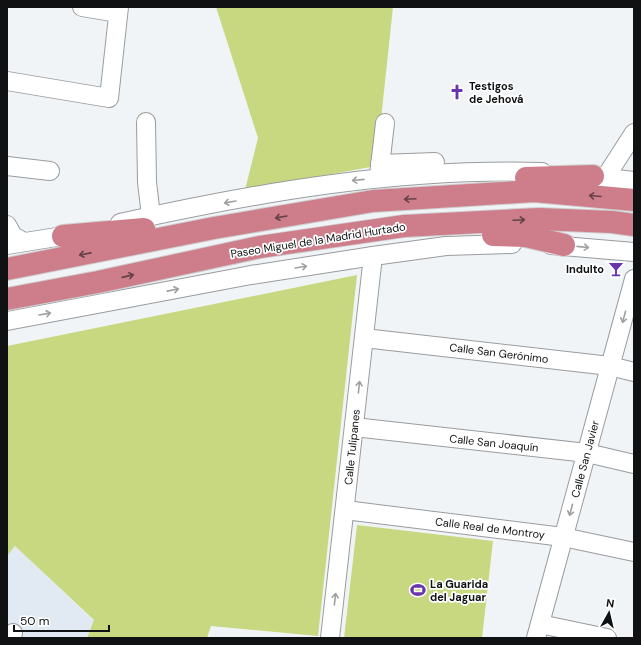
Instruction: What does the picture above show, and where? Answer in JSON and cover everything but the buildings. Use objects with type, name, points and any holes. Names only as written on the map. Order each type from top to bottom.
[{"type":"highway","points":[[431,197],[474,186],[521,178],[599,177]]},
{"type":"highway","points":[[7,269],[214,228],[373,201],[534,191],[634,200]]},
{"type":"highway","name":"Paseo Miguel de la Madrid Hurtado","points":[[7,299],[98,282],[260,247],[338,237],[404,226],[539,219],[612,222],[634,225]]},
{"type":"highway","points":[[63,236],[149,229],[214,228]]},
{"type":"highway","points":[[338,237],[474,234],[526,236],[564,245]]},
{"type":"highway","points":[[7,312],[98,282]]},
{"type":"street","points":[[7,82],[109,98],[119,10],[82,7]]},
{"type":"street","points":[[146,122],[147,182],[151,216]]},
{"type":"street","points":[[380,171],[385,123]]},
{"type":"street","points":[[599,177],[634,133]]},
{"type":"street","points":[[7,166],[50,171]]},
{"type":"street","points":[[7,225],[14,236],[15,243],[63,236],[151,216],[336,182],[380,171],[552,172],[634,181]]},
{"type":"street","points":[[7,322],[251,275],[446,246],[520,244],[564,245],[634,252]]},
{"type":"street","name":"Calle Tulipanes","points":[[330,638],[373,256]]},
{"type":"street","name":"Calle San Javier","points":[[538,631],[634,279]]},
{"type":"street","name":"Calle San Gerónimo","points":[[364,338],[610,366],[634,372]]},
{"type":"street","name":"Calle San Joaquín","points":[[354,427],[587,453],[634,464]]},
{"type":"street","name":"Calle Real de Montroy","points":[[345,510],[564,537],[634,552]]},
{"type":"street","points":[[538,631],[607,638]]},
{"type":"shaded area","points":[[15,546],[94,621],[87,638],[7,638],[7,556]]},
{"type":"green space","points":[[216,7],[393,7],[376,166],[245,190],[258,138]]},
{"type":"green space","points":[[357,275],[318,636],[211,626],[207,638],[87,638],[94,620],[15,546],[7,556],[7,346]]},
{"type":"green space","name":"La Guarida del Jaguar","points":[[357,525],[493,541],[482,638],[344,638]]},
{"type":"place","name":"Testigos de Jehová","points":[[457,92]]},
{"type":"place","name":"Indulto","points":[[616,269]]},
{"type":"place","name":"La Guarida del Jaguar","points":[[418,590]]}]
